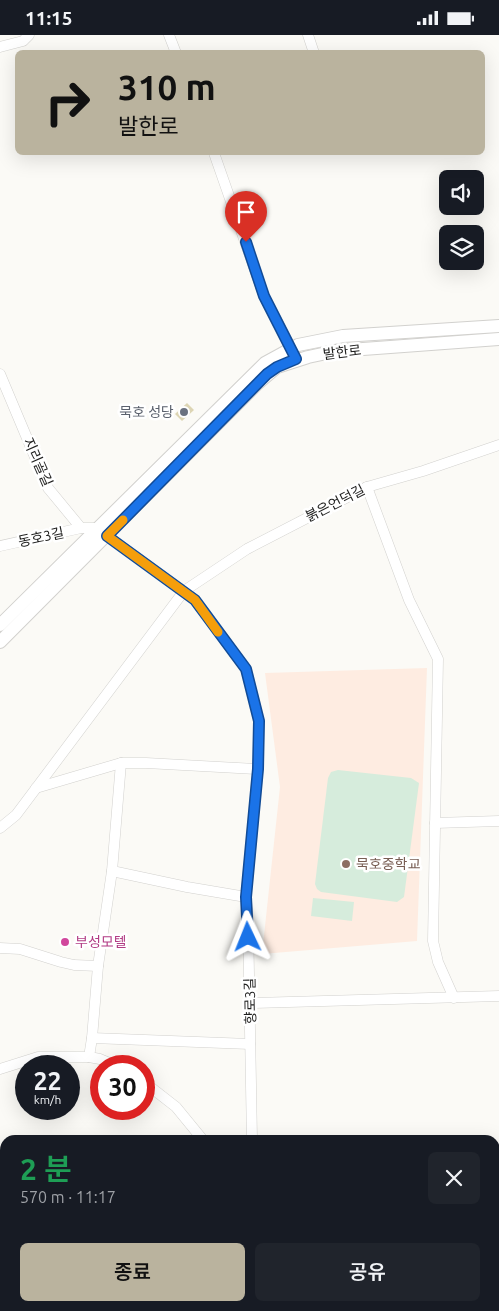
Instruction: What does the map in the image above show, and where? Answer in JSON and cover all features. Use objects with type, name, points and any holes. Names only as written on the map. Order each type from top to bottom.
[{"type":"street","points":[[0,47],[23,41],[29,35]]},
{"type":"street","points":[[169,35],[175,50]]},
{"type":"street","points":[[308,35],[313,50]]},
{"type":"street","points":[[215,155],[264,296],[293,354]]},
{"type":"street","name":"발한로","points":[[0,625],[103,532],[267,374],[293,354],[298,345],[343,336],[499,326]]},
{"type":"street","name":"발한로","points":[[293,354],[499,339]]},
{"type":"street","name":"지리골길","points":[[0,374],[48,488],[82,528]]},
{"type":"street","name":"붉은언덕길","points":[[0,828],[16,815],[184,591],[247,549],[366,487],[423,471],[499,445]]},
{"type":"street","points":[[366,487],[409,600],[438,659],[432,941],[438,962],[454,998]]},
{"type":"street","points":[[82,528],[103,532]]},
{"type":"street","name":"동호3길","points":[[0,546],[82,528]]},
{"type":"street","name":"발한로","points":[[0,641],[103,532]]},
{"type":"street","name":"향로3길","points":[[103,532],[195,600],[246,669],[259,721],[258,769],[246,897],[252,1135]]},
{"type":"street","points":[[36,787],[121,763],[258,769]]},
{"type":"street","points":[[0,1069],[38,1057],[88,1057],[92,1038],[98,967],[112,871],[121,763]]},
{"type":"street","points":[[435,823],[499,821]]},
{"type":"street","points":[[112,871],[246,897]]},
{"type":"street","points":[[0,948],[20,949],[74,965],[98,967]]},
{"type":"street","points":[[250,1003],[499,996]]},
{"type":"street","points":[[92,1038],[250,1044]]},
{"type":"street","points":[[155,1091],[176,1107],[199,1135]]},
{"type":"shaded area","name":"묵호중학교","points":[[427,668],[417,941],[262,954],[280,787],[265,673]]},
{"type":"green space","points":[[338,770],[411,778],[419,783],[404,897],[397,902],[321,892],[317,889],[315,884],[328,778],[331,772]]},
{"type":"green space","points":[[313,898],[354,902],[352,921],[311,916]]},
{"type":"building","name":"묵호 성당","points":[[187,403],[194,410],[182,421],[175,414]]},
{"type":"slow traffic","points":[[123,520],[107,536],[195,600],[218,632]]},
{"type":"place","name":"묵호 성당","points":[[184,412]]},
{"type":"place","name":"묵호중학교","points":[[346,864]]},
{"type":"place","name":"부성모텔","points":[[65,942]]},
{"type":"route","points":[[246,242],[264,296],[296,359],[277,367],[267,374],[107,536],[195,600],[246,669],[259,721],[258,769],[246,897],[248,937]]}]
